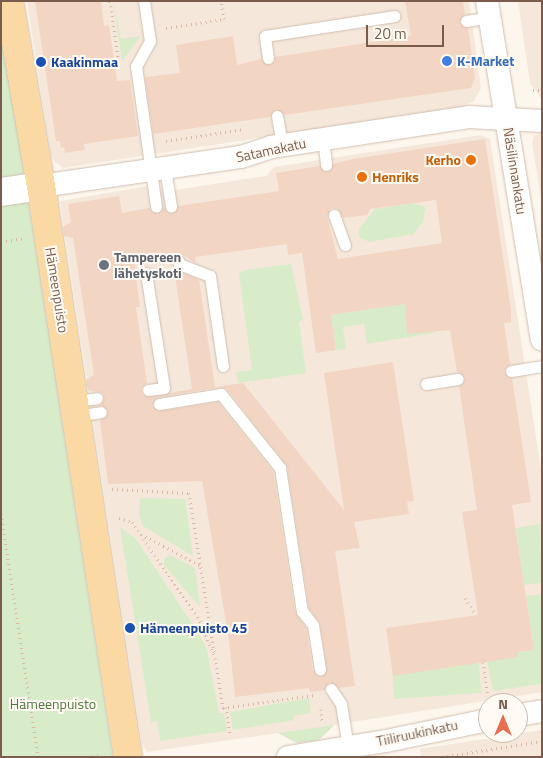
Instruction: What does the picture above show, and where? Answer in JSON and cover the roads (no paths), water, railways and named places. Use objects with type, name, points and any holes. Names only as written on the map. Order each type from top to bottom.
[{"type":"main road","name":"Hämeenpuisto","points":[[9,1],[41,186],[87,407],[128,757]]},
{"type":"street","name":"Näsilinnankatu","points":[[489,9],[507,119],[534,243],[541,328]]},
{"type":"street","name":"Satamakatu","points":[[1,192],[241,157],[282,145],[469,117],[542,121]]},
{"type":"street","points":[[528,713],[542,711]]},
{"type":"street","name":"Tiiliruukinkatu","points":[[288,757],[348,747],[385,748],[478,723]]},
{"type":"lane","points":[[144,1],[150,42],[136,66],[158,169],[171,207]]},
{"type":"lane","points":[[466,21],[489,9]]},
{"type":"lane","points":[[268,58],[265,36],[394,16]]},
{"type":"lane","points":[[277,116],[282,145]]},
{"type":"lane","points":[[322,139],[326,165]]},
{"type":"lane","points":[[156,207],[158,169]]},
{"type":"lane","points":[[334,215],[345,245]]},
{"type":"lane","points":[[178,260],[179,264],[210,276],[223,366]]},
{"type":"lane","points":[[146,273],[164,388],[148,390]]},
{"type":"lane","points":[[511,371],[542,366]]},
{"type":"lane","points":[[426,384],[458,379]]},
{"type":"lane","points":[[158,404],[221,394],[280,468],[302,611],[313,626],[320,669]]},
{"type":"lane","points":[[331,689],[341,704],[348,747]]},
{"type":"place","name":"K-Market","points":[[447,61]]},
{"type":"place","name":"Kaakinmaa","points":[[41,62]]},
{"type":"place","name":"Kerho","points":[[471,160]]},
{"type":"place","name":"Henriks","points":[[362,177]]},
{"type":"place","name":"Tampereen lähetyskoti","points":[[104,265]]},
{"type":"place","name":"Hämeenpuisto 45","points":[[130,628]]}]
